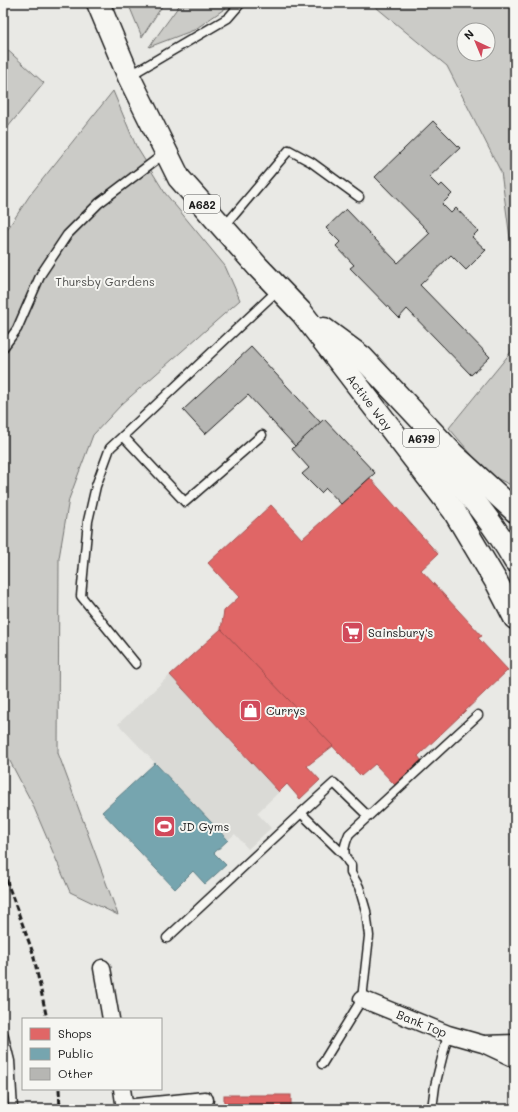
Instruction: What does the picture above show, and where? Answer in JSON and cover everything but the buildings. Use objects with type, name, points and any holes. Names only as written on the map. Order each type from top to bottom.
[{"type":"main road","name":"A682","points":[[98,3],[127,72],[179,178],[302,313]]},
{"type":"main road","name":"Active Way","points":[[302,313],[362,357],[453,454],[515,510]]},
{"type":"main road","name":"Active Way","points":[[302,313],[464,526],[497,583],[515,618]]},
{"type":"main road","name":"Active Way","points":[[332,336],[513,546],[498,558],[497,583]]},
{"type":"main road","points":[[464,526],[478,534],[513,546]]},
{"type":"street","points":[[102,968],[111,1018]]},
{"type":"street","name":"Bank Top","points":[[362,999],[448,1034],[483,1044],[515,1059]]},
{"type":"street","name":"Bank Top","points":[[483,1044],[515,1043]]},
{"type":"street","points":[[122,1090],[125,1108],[205,1100]]},
{"type":"lane","points":[[127,72],[228,18],[241,3]]},
{"type":"lane","points":[[223,228],[289,150],[312,162],[359,197]]},
{"type":"lane","points":[[3,348],[17,329],[41,274],[67,234],[99,203],[166,152]]},
{"type":"lane","points":[[136,664],[81,596],[88,521],[96,486],[110,448],[280,288]]},
{"type":"lane","points":[[123,436],[185,502],[262,435]]},
{"type":"lane","points":[[322,1064],[362,999],[368,936],[366,911],[359,887],[351,873],[351,866],[345,859],[344,855],[344,848],[349,834],[478,715]]},
{"type":"lane","points":[[167,938],[334,782],[368,816]]},
{"type":"lane","points":[[301,813],[344,855]]},
{"type":"lane","points":[[3,1033],[10,1060],[13,1109]]},
{"type":"lane","points":[[432,1109],[435,1086],[448,1034]]},
{"type":"shaded area","points":[[170,675],[279,792],[257,813],[271,828],[248,849],[235,834],[228,840],[118,724]]},
{"type":"green space","points":[[128,3],[164,3],[142,37]]},
{"type":"green space","points":[[181,3],[233,3],[194,30],[149,47]]},
{"type":"green space","points":[[371,3],[515,3],[515,275],[501,172],[447,66]]},
{"type":"green space","points":[[3,46],[44,83],[3,133]]},
{"type":"green space","name":"Thursby Gardens","points":[[113,91],[136,146],[165,193],[225,266],[240,300],[122,404],[93,435],[69,499],[59,558],[58,753],[118,915],[70,892],[32,803],[3,748],[3,236],[30,195]]},
{"type":"green space","points":[[515,287],[515,487],[488,474],[449,428],[511,352]]},
{"type":"railway","points":[[3,871],[33,953],[47,1018]]},
{"type":"railway","points":[[59,1090],[60,1109]]},
{"type":"place","name":"Sainsbury's","points":[[352,632]]},
{"type":"place","name":"Currys","points":[[250,710]]},
{"type":"place","name":"JD Gyms","points":[[165,826]]}]
